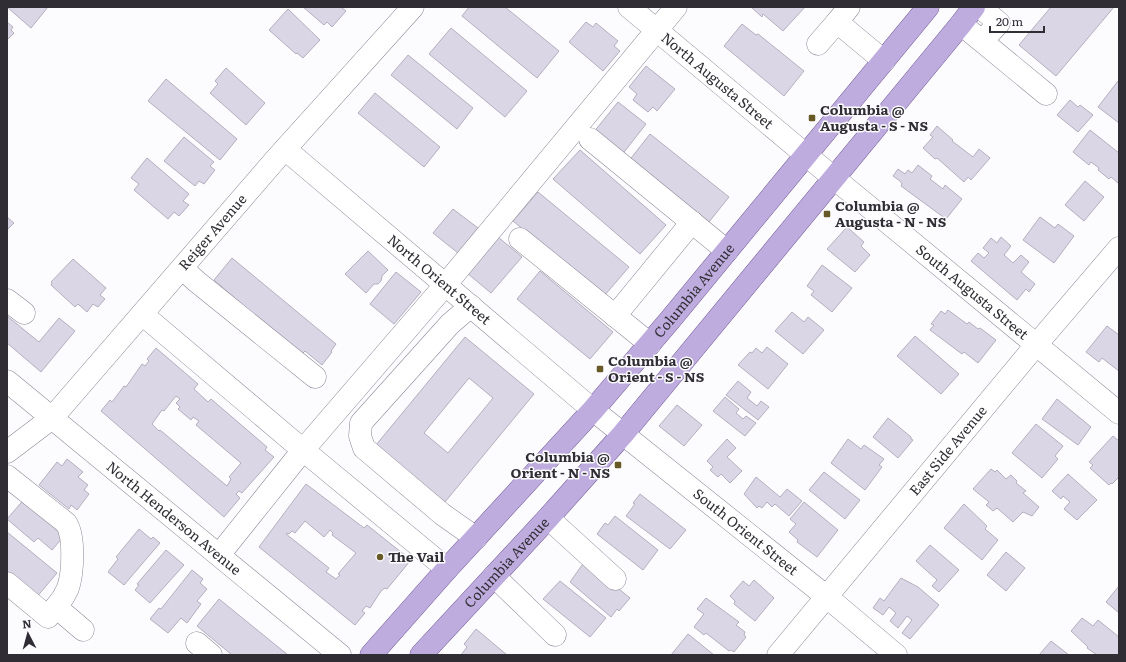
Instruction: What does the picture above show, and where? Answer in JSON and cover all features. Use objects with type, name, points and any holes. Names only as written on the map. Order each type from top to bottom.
[{"type":"main road","name":"Columbia Avenue","points":[[370,655],[447,569],[594,410],[928,7]]},
{"type":"main road","name":"Columbia Avenue","points":[[421,655],[548,518],[623,434],[967,15]]},
{"type":"street","name":"Reiger Avenue","points":[[7,452],[52,418],[285,149],[413,7]]},
{"type":"street","name":"North Augusta Street","points":[[629,7],[806,155]]},
{"type":"street","points":[[219,556],[303,450],[446,284],[676,7]]},
{"type":"street","points":[[980,7],[999,23],[982,41]]},
{"type":"street","points":[[818,44],[843,14],[884,60]]},
{"type":"street","points":[[967,15],[982,41],[1046,94]]},
{"type":"street","points":[[590,139],[727,251]]},
{"type":"street","name":"North Orient Street","points":[[285,149],[594,410]]},
{"type":"street","name":"South Augusta Street","points":[[806,155],[1119,413]]},
{"type":"street","points":[[614,316],[692,222]]},
{"type":"street","points":[[520,239],[650,344]]},
{"type":"street","name":"East Side Avenue","points":[[778,655],[1036,345],[1119,248]]},
{"type":"street","points":[[182,268],[202,286],[316,377]]},
{"type":"street","points":[[7,300],[24,313]]},
{"type":"street","points":[[471,306],[450,324],[361,423],[360,436],[364,448],[442,514],[476,538]]},
{"type":"street","points":[[142,314],[447,569]]},
{"type":"street","name":"North Henderson Avenue","points":[[7,381],[340,655]]},
{"type":"street","name":"South Orient Street","points":[[594,410],[827,597],[896,655]]},
{"type":"street","points":[[7,476],[66,523],[70,528],[72,549],[71,576],[68,588],[63,598],[48,617],[7,583]]},
{"type":"street","points":[[548,518],[615,579]]},
{"type":"street","points":[[494,576],[555,635]]},
{"type":"street","points":[[56,607],[82,630]]},
{"type":"building","points":[[7,7],[48,7],[31,28]]},
{"type":"building","points":[[303,7],[341,7],[346,11],[332,27],[327,22],[324,25]]},
{"type":"building","points":[[469,7],[505,7],[559,51],[537,78],[462,16]]},
{"type":"building","points":[[751,7],[805,7],[783,31],[763,14],[762,17]]},
{"type":"building","points":[[1051,7],[1114,7],[1056,76],[1019,45]]},
{"type":"building","points":[[288,9],[320,40],[303,58],[297,53],[296,54],[269,30]]},
{"type":"building","points":[[7,22],[13,27],[11,30],[14,33],[7,40]]},
{"type":"building","points":[[586,22],[593,27],[596,23],[618,41],[614,46],[620,51],[603,71],[569,42]]},
{"type":"building","points":[[742,24],[756,35],[758,34],[804,71],[784,96],[724,46]]},
{"type":"building","points":[[451,28],[527,91],[505,117],[429,54]]},
{"type":"building","points":[[408,55],[473,108],[457,129],[391,75]]},
{"type":"building","points":[[646,66],[675,89],[657,111],[653,107],[648,112],[633,100],[637,94],[629,87]]},
{"type":"building","points":[[226,68],[265,103],[246,125],[210,93],[218,84],[215,81]]},
{"type":"building","points":[[166,79],[237,139],[220,160],[148,101]]},
{"type":"building","points":[[1118,81],[1119,82],[1119,123],[1098,107]]},
{"type":"building","points":[[375,93],[440,147],[424,167],[358,113]]},
{"type":"building","points":[[1070,100],[1078,107],[1080,105],[1093,115],[1078,132],[1057,115]]},
{"type":"building","points":[[618,102],[646,124],[621,156],[593,133]]},
{"type":"building","points":[[937,126],[953,140],[952,141],[973,157],[979,149],[990,158],[971,180],[968,177],[964,182],[937,158],[935,159],[923,148],[933,137],[930,135]]},
{"type":"building","points":[[1090,130],[1119,153],[1118,183],[1111,177],[1109,179],[1091,162],[1089,165],[1073,152]]},
{"type":"building","points":[[650,134],[729,197],[709,222],[651,176],[628,162]]},
{"type":"building","points":[[184,137],[214,162],[210,166],[215,170],[204,184],[199,181],[195,186],[164,161]]},
{"type":"building","points":[[580,150],[666,225],[640,254],[553,179]]},
{"type":"building","points":[[147,158],[189,194],[183,201],[189,205],[179,216],[174,212],[168,219],[134,190],[139,184],[131,178]]},
{"type":"building","points":[[918,165],[932,176],[930,179],[943,189],[945,185],[962,199],[946,219],[901,186],[902,184],[900,181],[893,176],[898,169],[905,174],[908,170],[912,173]]},
{"type":"building","points":[[1085,181],[1104,197],[1084,221],[1065,205]]},
{"type":"building","points":[[538,192],[629,267],[604,296],[513,221]]},
{"type":"building","points":[[453,209],[478,228],[458,253],[433,233]]},
{"type":"building","points":[[7,217],[14,223],[7,230]]},
{"type":"building","points":[[1040,217],[1055,228],[1058,224],[1074,236],[1054,263],[1023,240]]},
{"type":"building","points":[[847,227],[864,242],[861,246],[870,255],[855,272],[827,249]]},
{"type":"building","points":[[498,237],[522,257],[491,293],[467,273]]},
{"type":"building","points":[[1001,237],[1011,246],[1004,255],[1013,263],[1021,255],[1029,262],[1021,272],[1035,284],[1029,292],[1026,289],[1017,300],[971,261],[978,253],[984,258],[989,253],[983,248],[991,238],[997,243]]},
{"type":"building","points":[[368,251],[388,270],[382,276],[381,281],[378,284],[374,284],[366,293],[345,274]]},
{"type":"building","points":[[232,258],[336,344],[322,365],[305,351],[301,355],[214,280]]},
{"type":"building","points":[[73,259],[106,288],[100,295],[105,299],[98,307],[93,304],[87,312],[78,304],[75,307],[51,285],[51,282]]},
{"type":"building","points":[[822,265],[852,288],[832,312],[811,295],[814,291],[807,286]]},
{"type":"building","points":[[540,271],[613,332],[590,359],[517,299]]},
{"type":"building","points":[[396,272],[421,292],[394,324],[370,304]]},
{"type":"building","points":[[948,310],[967,324],[969,322],[978,329],[980,328],[996,340],[978,363],[964,352],[962,354],[930,330],[934,325],[931,324],[941,311],[945,314]]},
{"type":"building","points":[[792,312],[804,322],[808,317],[824,330],[803,354],[775,331]]},
{"type":"building","points":[[7,316],[39,342],[59,318],[75,331],[41,372],[7,343]]},
{"type":"building","points":[[1107,326],[1119,335],[1119,371],[1102,358],[1099,362],[1086,352]]},
{"type":"building","points":[[915,336],[959,374],[941,394],[897,356]]},
{"type":"building","points":[[465,337],[534,394],[445,502],[376,445]],"holes":[[[469,378],[493,398],[448,453],[424,433]]]},
{"type":"building","points":[[767,347],[788,364],[768,389],[738,365],[750,352],[752,353],[756,348],[762,353]]},
{"type":"building","points":[[156,348],[198,384],[194,389],[208,402],[211,399],[267,447],[265,450],[274,457],[242,493],[239,491],[236,494],[240,498],[224,517],[101,411],[110,400],[112,402],[124,386],[126,387],[142,364],[145,366],[149,361],[147,359]],"holes":[[[176,396],[180,399],[176,403],[180,407],[178,409],[191,420],[193,417],[199,421],[196,425],[241,463],[229,477],[231,479],[227,486],[152,424],[162,410],[164,411]]]},
{"type":"building","points":[[738,381],[751,392],[747,398],[757,406],[761,401],[769,407],[758,420],[726,395]]},
{"type":"building","points":[[725,397],[739,409],[736,413],[743,419],[746,416],[756,423],[745,436],[713,411]]},
{"type":"building","points":[[1057,399],[1091,427],[1078,445],[1042,419]]},
{"type":"building","points":[[677,405],[702,425],[684,446],[659,426]]},
{"type":"building","points":[[888,418],[913,440],[898,458],[873,437]]},
{"type":"building","points":[[1036,424],[1063,446],[1055,456],[1058,459],[1042,478],[1012,453]]},
{"type":"building","points":[[1113,436],[1119,441],[1119,477],[1109,485],[1090,468],[1093,465],[1089,462]]},
{"type":"building","points":[[727,439],[736,448],[727,457],[742,471],[730,483],[721,474],[718,477],[710,470],[713,467],[707,461]]},
{"type":"building","points":[[848,439],[861,449],[864,445],[884,459],[879,465],[882,467],[865,490],[831,463]]},
{"type":"building","points":[[67,459],[83,472],[78,477],[88,485],[84,490],[89,494],[77,510],[71,505],[69,509],[39,485],[57,462],[62,466]]},
{"type":"building","points":[[991,469],[995,472],[997,470],[1006,479],[1011,475],[1017,481],[1016,483],[1026,491],[1023,493],[1039,507],[1032,516],[1023,512],[1013,522],[997,508],[993,511],[986,505],[989,502],[973,489]]},
{"type":"building","points":[[824,472],[860,500],[845,519],[809,490]]},
{"type":"building","points":[[1068,474],[1097,500],[1077,520],[1064,509],[1070,502],[1063,496],[1061,499],[1052,491]]},
{"type":"building","points":[[756,477],[780,497],[787,489],[802,501],[789,516],[775,504],[772,507],[767,502],[762,508],[759,506],[757,508],[744,494]]},
{"type":"building","name":"The Vail","points":[[306,484],[364,528],[367,525],[411,560],[387,589],[385,588],[381,591],[370,608],[366,606],[362,611],[365,613],[355,625],[259,547]],"holes":[[[305,521],[324,537],[330,530],[333,533],[332,535],[356,553],[338,574],[340,575],[336,579],[326,572],[329,568],[286,534],[289,534],[292,531],[295,533]]]},
{"type":"building","points":[[640,494],[686,530],[670,549],[626,516]]},
{"type":"building","points":[[27,496],[56,521],[52,526],[64,536],[52,550],[38,538],[34,542],[7,519]]},
{"type":"building","points":[[804,502],[838,530],[817,557],[797,542],[798,540],[789,532],[796,524],[790,519]]},
{"type":"building","points":[[964,504],[987,526],[985,529],[998,540],[982,560],[944,528]]},
{"type":"building","points":[[615,516],[658,550],[643,570],[597,534],[605,523],[608,525]]},
{"type":"building","points":[[139,529],[151,539],[153,537],[160,543],[124,585],[108,572],[118,559],[116,557]]},
{"type":"building","points":[[7,532],[57,573],[35,599],[7,576]]},
{"type":"building","points":[[930,545],[959,570],[939,592],[932,586],[937,580],[916,561]]},
{"type":"building","points":[[166,550],[184,565],[150,603],[135,590],[139,585],[137,584]]},
{"type":"building","points":[[1006,552],[1025,568],[1006,591],[987,575]]},
{"type":"building","points":[[585,561],[630,598],[619,611],[617,609],[611,617],[570,582]]},
{"type":"building","points":[[192,570],[203,579],[200,583],[207,589],[197,601],[201,604],[187,623],[181,618],[168,633],[150,619],[159,608],[161,609]]},
{"type":"building","points":[[901,578],[918,587],[939,605],[910,639],[902,633],[912,620],[907,616],[898,628],[890,621],[896,613],[889,607],[883,615],[873,608],[880,598],[884,601]]},
{"type":"building","points":[[754,580],[774,598],[755,621],[734,604],[735,601],[730,596],[743,581],[749,586]]},
{"type":"building","points":[[560,581],[606,618],[590,637],[543,599]]},
{"type":"building","points":[[1119,586],[1119,613],[1106,602]]},
{"type":"building","points":[[706,598],[739,622],[736,625],[745,632],[744,635],[746,637],[734,652],[731,650],[729,651],[706,633],[704,635],[694,627],[704,614],[697,609]]},
{"type":"building","points":[[219,599],[288,655],[232,655],[197,626]]},
{"type":"building","points":[[1082,618],[1093,626],[1098,620],[1119,637],[1119,655],[1097,655],[1087,648],[1088,647],[1071,631]]},
{"type":"building","points":[[476,629],[507,655],[461,655],[467,647],[464,644]]},
{"type":"building","points":[[688,634],[714,655],[671,655]]},
{"type":"building","points":[[1051,641],[1069,655],[1039,655]]},
{"type":"place","name":"Columbia @ Augusta - S - NS","points":[[812,118]]},
{"type":"place","name":"Columbia @ Augusta - N - NS","points":[[827,214]]},
{"type":"place","name":"Columbia @ Orient - S - NS","points":[[600,369]]},
{"type":"place","name":"Columbia @ Orient - N - NS","points":[[618,465]]},
{"type":"place","name":"The Vail","points":[[380,557]]}]
